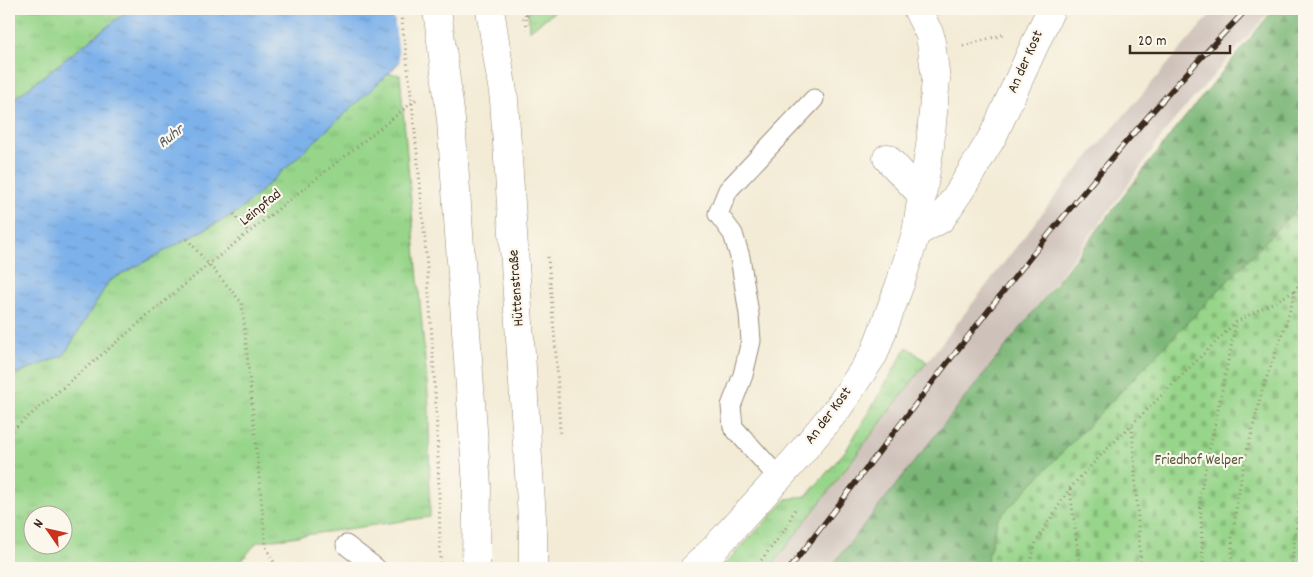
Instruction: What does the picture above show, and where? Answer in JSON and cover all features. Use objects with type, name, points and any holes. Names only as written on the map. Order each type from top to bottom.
[{"type":"main road","points":[[437,9],[451,120],[476,476],[476,568]]},
{"type":"main road","name":"Hüttenstraße","points":[[490,9],[504,99],[533,533],[533,568]]},
{"type":"main road","name":"An der Kost","points":[[694,568],[779,478],[838,408],[874,354],[900,284],[916,233],[930,146],[936,79],[930,35],[917,9]]},
{"type":"main road","name":"An der Kost","points":[[916,233],[941,218],[993,136],[1051,9]]},
{"type":"main road","points":[[887,158],[922,195]]},
{"type":"lane","points":[[779,478],[733,427],[731,406],[743,375],[751,341],[749,314],[740,257],[733,234],[718,214],[728,190],[814,99]]},
{"type":"lane","points":[[346,545],[376,568]]},
{"type":"path","points":[[400,9],[410,81],[422,199],[435,378],[440,568]]},
{"type":"path","points":[[516,24],[536,9]]},
{"type":"path","points":[[933,54],[1000,36]]},
{"type":"path","name":"Leinpfad","points":[[9,433],[248,232],[423,94]]},
{"type":"path","points":[[234,214],[248,232]]},
{"type":"path","points":[[188,239],[242,303],[266,547],[277,568]]},
{"type":"path","points":[[1232,568],[1232,537],[1242,472],[1262,391],[1287,322],[1295,291],[1304,275]]},
{"type":"path","points":[[1029,568],[1036,542],[1070,488],[1103,453],[1236,322],[1295,291]]},
{"type":"path","points":[[1203,568],[1200,495],[1236,322]]},
{"type":"path","points":[[1132,426],[1141,568]]},
{"type":"path","points":[[1292,568],[1295,535],[1304,482]]},
{"type":"path","points":[[1070,488],[1080,568]]},
{"type":"shaded area","points":[[1215,9],[1272,9],[1169,126],[1123,192],[930,447],[834,568],[729,568],[867,436],[907,347],[927,362],[1061,189]]},
{"type":"green space","points":[[9,9],[130,9],[9,103]]},
{"type":"green space","points":[[528,9],[558,9],[529,31]]},
{"type":"green space","points":[[1274,9],[1304,9],[1304,199],[1291,215],[998,519],[985,568],[830,568],[1064,273],[1172,133]]},
{"type":"green space","points":[[389,73],[400,75],[429,405],[430,517],[257,542],[236,568],[9,568],[9,377],[64,355],[109,281],[239,211]]},
{"type":"green space","name":"Friedhof Welper","points":[[1304,199],[1304,568],[985,568],[998,519],[1291,215]]},
{"type":"green space","points":[[907,347],[927,362],[770,568],[721,568],[787,499],[807,496],[847,449]]},
{"type":"water","name":"Ruhr","points":[[130,9],[449,9],[389,73],[239,211],[109,281],[64,355],[9,377],[9,103]]},
{"type":"pier","points":[[393,9],[452,9],[400,64]]},
{"type":"railway","points":[[790,568],[955,353],[1068,212],[1185,75],[1247,9]]}]
